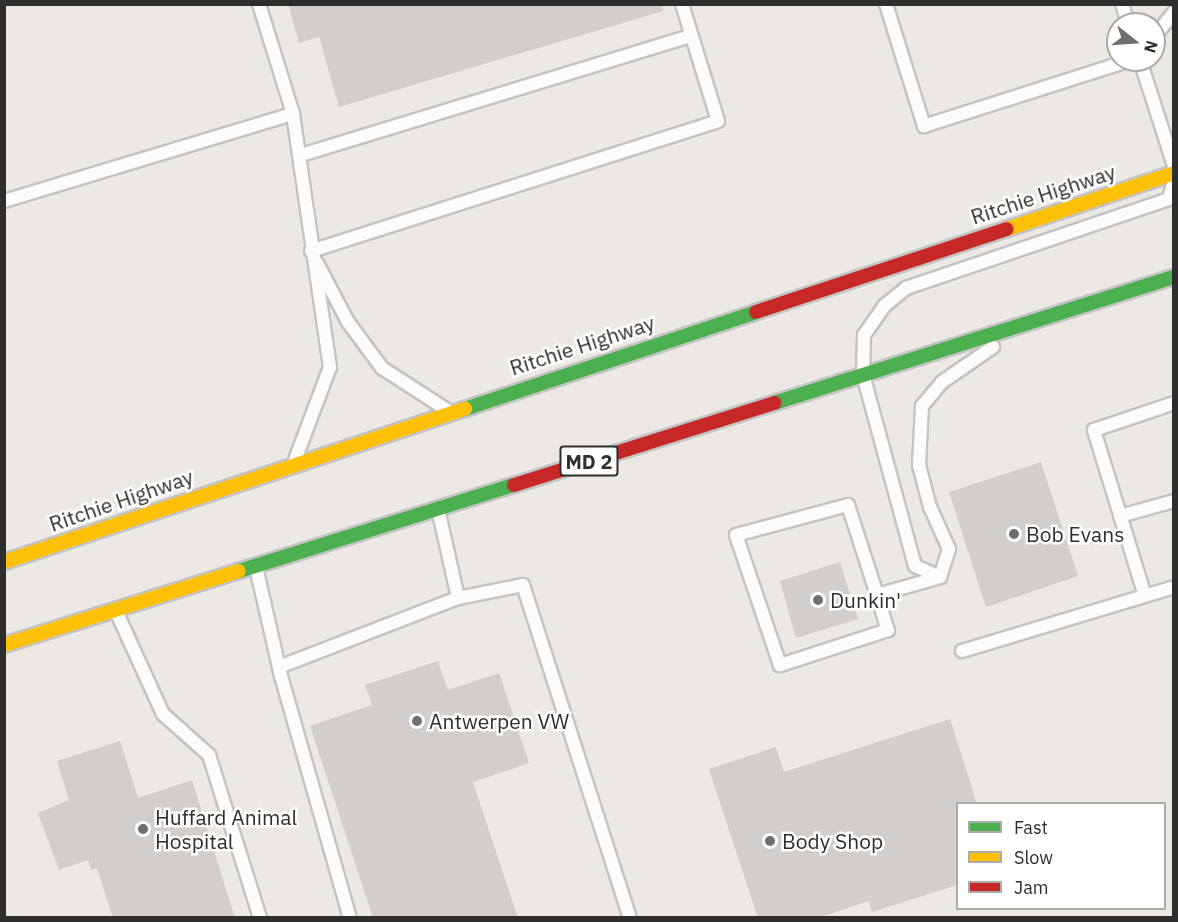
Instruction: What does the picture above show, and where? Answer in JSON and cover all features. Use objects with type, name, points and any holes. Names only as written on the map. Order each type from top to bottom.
[{"type":"main road","name":"Ritchie Highway","points":[[4,562],[449,411],[1173,173]]},
{"type":"main road","name":"MD 2","points":[[4,645],[1173,277]]},
{"type":"lane","points":[[259,4],[293,114],[301,155],[311,251],[330,367],[293,465]]},
{"type":"lane","points":[[311,251],[718,121],[682,4]]},
{"type":"lane","points":[[886,4],[924,126],[1106,68]]},
{"type":"lane","points":[[301,155],[691,36]]},
{"type":"lane","points":[[1144,72],[1173,166]]},
{"type":"lane","points":[[4,201],[293,114]]},
{"type":"lane","points":[[940,577],[915,566],[863,375],[864,335],[884,306],[906,288],[1169,199],[1173,180]]},
{"type":"lane","points":[[311,251],[348,322],[382,368],[449,411]]},
{"type":"lane","points":[[940,577],[949,549],[930,507],[919,465],[922,406],[942,382],[1028,323]]},
{"type":"lane","points":[[1145,596],[1094,430],[1173,403]]},
{"type":"lane","points":[[1120,516],[1173,501]]},
{"type":"lane","points":[[848,505],[877,595],[888,630],[780,665],[736,535],[848,505]]},
{"type":"lane","points":[[438,508],[458,598]]},
{"type":"lane","points":[[256,566],[279,667],[350,918]]},
{"type":"lane","points":[[877,595],[940,577]]},
{"type":"lane","points":[[279,667],[458,598],[523,585],[630,918]]},
{"type":"lane","points":[[962,651],[1173,587]]},
{"type":"lane","points":[[116,610],[163,714],[209,755],[260,918]]},
{"type":"building","points":[[288,4],[662,4],[663,11],[339,107],[319,37],[299,43]]},
{"type":"building","name":"Bob Evans","points":[[1041,462],[1078,576],[986,607],[949,492]]},
{"type":"building","name":"Dunkin'","points":[[840,562],[858,619],[796,638],[780,581]]},
{"type":"building","points":[[438,661],[448,690],[499,673],[529,763],[473,782],[518,918],[373,918],[310,726],[372,705],[365,685]]},
{"type":"building","points":[[950,719],[976,802],[956,802],[956,885],[872,912],[869,901],[818,918],[758,918],[709,769],[776,747],[784,772]]},
{"type":"building","name":"Huffard Animal Hospital","points":[[120,741],[138,798],[192,780],[235,918],[113,918],[97,868],[91,870],[88,860],[59,870],[38,813],[69,800],[57,761]]},
{"type":"traffic: fast","points":[[774,403],[1174,277]]},
{"type":"traffic: fast","points":[[465,409],[756,312]]},
{"type":"traffic: fast","points":[[239,571],[514,485]]},
{"type":"traffic: slow","points":[[1007,229],[1174,173]]},
{"type":"traffic: slow","points":[[4,562],[465,409]]},
{"type":"traffic: slow","points":[[4,645],[239,571]]},
{"type":"traffic: jam","points":[[756,312],[1007,229]]},
{"type":"traffic: jam","points":[[514,485],[774,403]]},
{"type":"place","name":"Bob Evans","points":[[1014,534]]},
{"type":"place","name":"Dunkin'","points":[[818,600]]},
{"type":"place","name":"Antwerpen VW","points":[[417,721]]},
{"type":"place","name":"Huffard Animal Hospital","points":[[143,829]]},
{"type":"place","name":"Body Shop","points":[[770,841]]}]
